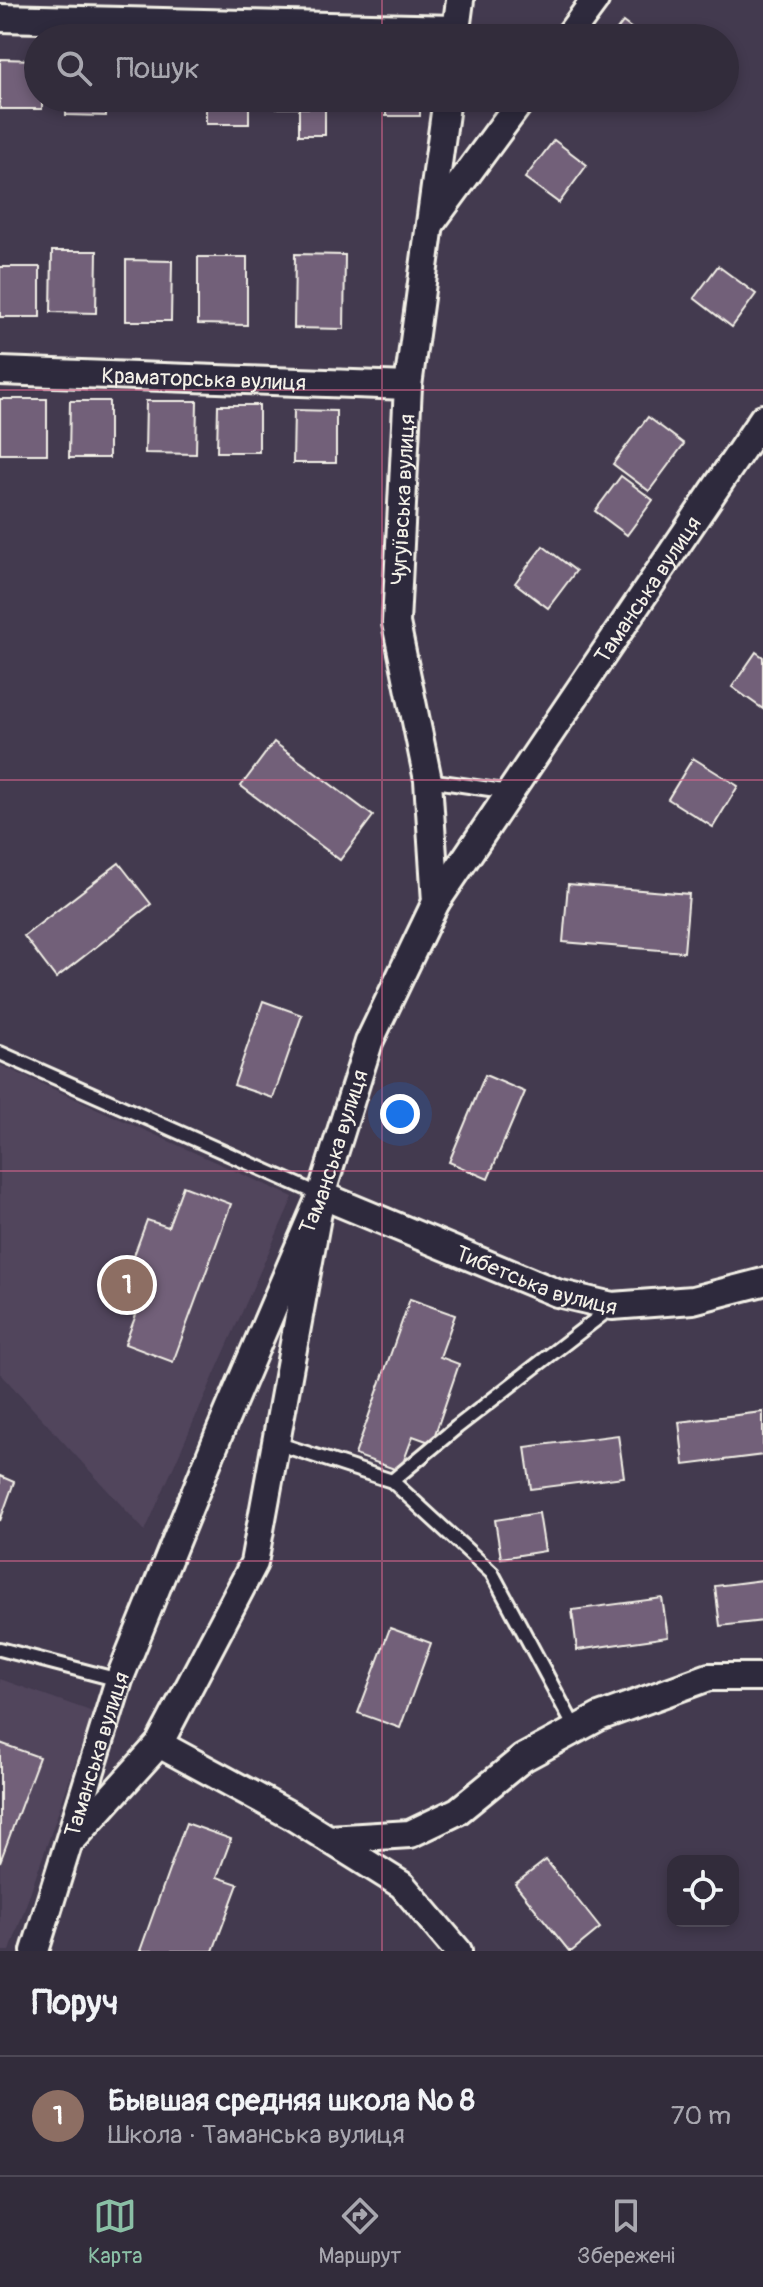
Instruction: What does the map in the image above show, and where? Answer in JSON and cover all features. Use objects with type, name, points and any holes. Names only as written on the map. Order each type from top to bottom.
[{"type":"street","points":[[457,24],[460,0]]},
{"type":"street","points":[[577,24],[595,0]]},
{"type":"street","points":[[0,18],[171,24]]},
{"type":"street","name":"Чугуївська вулиця","points":[[436,902],[428,780],[396,623],[408,386],[445,112]]},
{"type":"street","points":[[430,225],[513,112]]},
{"type":"street","name":"Краматорська вулиця","points":[[0,371],[408,386]]},
{"type":"street","name":"Таманська вулиця","points":[[35,1951],[119,1680],[321,1195],[369,1042],[436,902],[763,418]]},
{"type":"street","points":[[70,1841],[159,1744],[254,1563],[321,1195]]},
{"type":"street","name":"Тибетська вулиця","points":[[321,1195],[557,1293],[612,1306],[693,1300],[763,1282]]},
{"type":"street","points":[[329,1839],[410,1834],[458,1811],[523,1758],[599,1717],[709,1677],[763,1677]]},
{"type":"street","points":[[159,1744],[290,1815],[402,1885],[458,1951]]},
{"type":"lane","points":[[428,780],[510,792]]},
{"type":"lane","points":[[0,1053],[321,1195]]},
{"type":"lane","points":[[392,1481],[612,1306]]},
{"type":"lane","points":[[276,1443],[392,1481],[492,1573],[576,1730]]},
{"type":"lane","points":[[0,1649],[119,1680]]},
{"type":"shaded area","points":[[0,1065],[293,1197],[145,1531],[0,1373]]},
{"type":"shaded area","points":[[0,1679],[93,1712],[10,1951],[0,1951]]},
{"type":"building","points":[[0,59],[24,60],[24,109],[0,109]]},
{"type":"building","points":[[66,112],[106,112],[106,116],[66,115]]},
{"type":"building","points":[[206,112],[249,112],[249,124],[206,124]]},
{"type":"building","points":[[299,112],[325,112],[325,135],[299,135]]},
{"type":"building","points":[[386,112],[420,112],[420,116],[386,116]]},
{"type":"building","points":[[554,140],[587,165],[559,203],[525,178]]},
{"type":"building","points":[[52,251],[97,251],[96,313],[51,312]]},
{"type":"building","points":[[295,254],[345,255],[344,329],[294,328]]},
{"type":"building","points":[[198,257],[247,257],[247,325],[198,324]]},
{"type":"building","points":[[126,260],[172,261],[171,321],[126,321]]},
{"type":"building","points":[[718,266],[756,294],[732,327],[694,298]]},
{"type":"building","points":[[0,267],[40,267],[40,317],[0,317]]},
{"type":"building","points":[[0,399],[47,399],[47,454],[0,454]]},
{"type":"building","points":[[70,401],[109,401],[109,458],[69,458]]},
{"type":"building","points":[[146,401],[197,401],[196,454],[145,453]]},
{"type":"building","points":[[218,405],[259,405],[259,452],[217,452]]},
{"type":"building","points":[[294,410],[336,411],[336,463],[293,463]]},
{"type":"building","points":[[648,417],[684,444],[649,491],[613,464]]},
{"type":"building","points":[[621,476],[653,500],[627,535],[595,511]]},
{"type":"building","points":[[543,546],[576,571],[548,608],[515,583]]},
{"type":"building","points":[[756,652],[763,657],[763,709],[732,687]]},
{"type":"building","points":[[274,742],[373,816],[340,860],[241,786]]},
{"type":"building","points":[[693,758],[738,786],[713,827],[668,799]]},
{"type":"building","points":[[119,863],[151,904],[56,978],[24,936]]},
{"type":"building","points":[[568,884],[689,894],[684,952],[563,942]]},
{"type":"building","points":[[263,1001],[302,1015],[273,1098],[234,1085]]},
{"type":"building","points":[[485,1075],[525,1092],[488,1179],[449,1162]]},
{"type":"building","points":[[183,1186],[231,1204],[173,1362],[125,1344],[139,1307],[118,1299],[147,1220],[168,1227]]},
{"type":"building","points":[[410,1299],[455,1315],[440,1357],[459,1364],[432,1443],[413,1436],[400,1471],[355,1455]]},
{"type":"building","points":[[763,1412],[763,1455],[684,1465],[679,1422]]},
{"type":"building","points":[[618,1435],[624,1477],[531,1489],[525,1447]]},
{"type":"building","points":[[0,1476],[14,1482],[0,1521]]},
{"type":"building","points":[[539,1513],[545,1551],[501,1558],[495,1520]]},
{"type":"building","points":[[763,1580],[763,1621],[720,1626],[715,1586]]},
{"type":"building","points":[[662,1598],[668,1637],[577,1650],[572,1610]]},
{"type":"building","points":[[390,1628],[431,1643],[400,1728],[358,1713]]},
{"type":"building","points":[[0,1743],[39,1757],[0,1862]]},
{"type":"building","points":[[186,1823],[231,1839],[217,1877],[238,1884],[213,1951],[140,1951]]},
{"type":"building","points":[[546,1860],[600,1928],[572,1951],[515,1884]]},
{"type":"place","name":"Бывшая средняя школа № 8","points":[[127,1285]]}]
